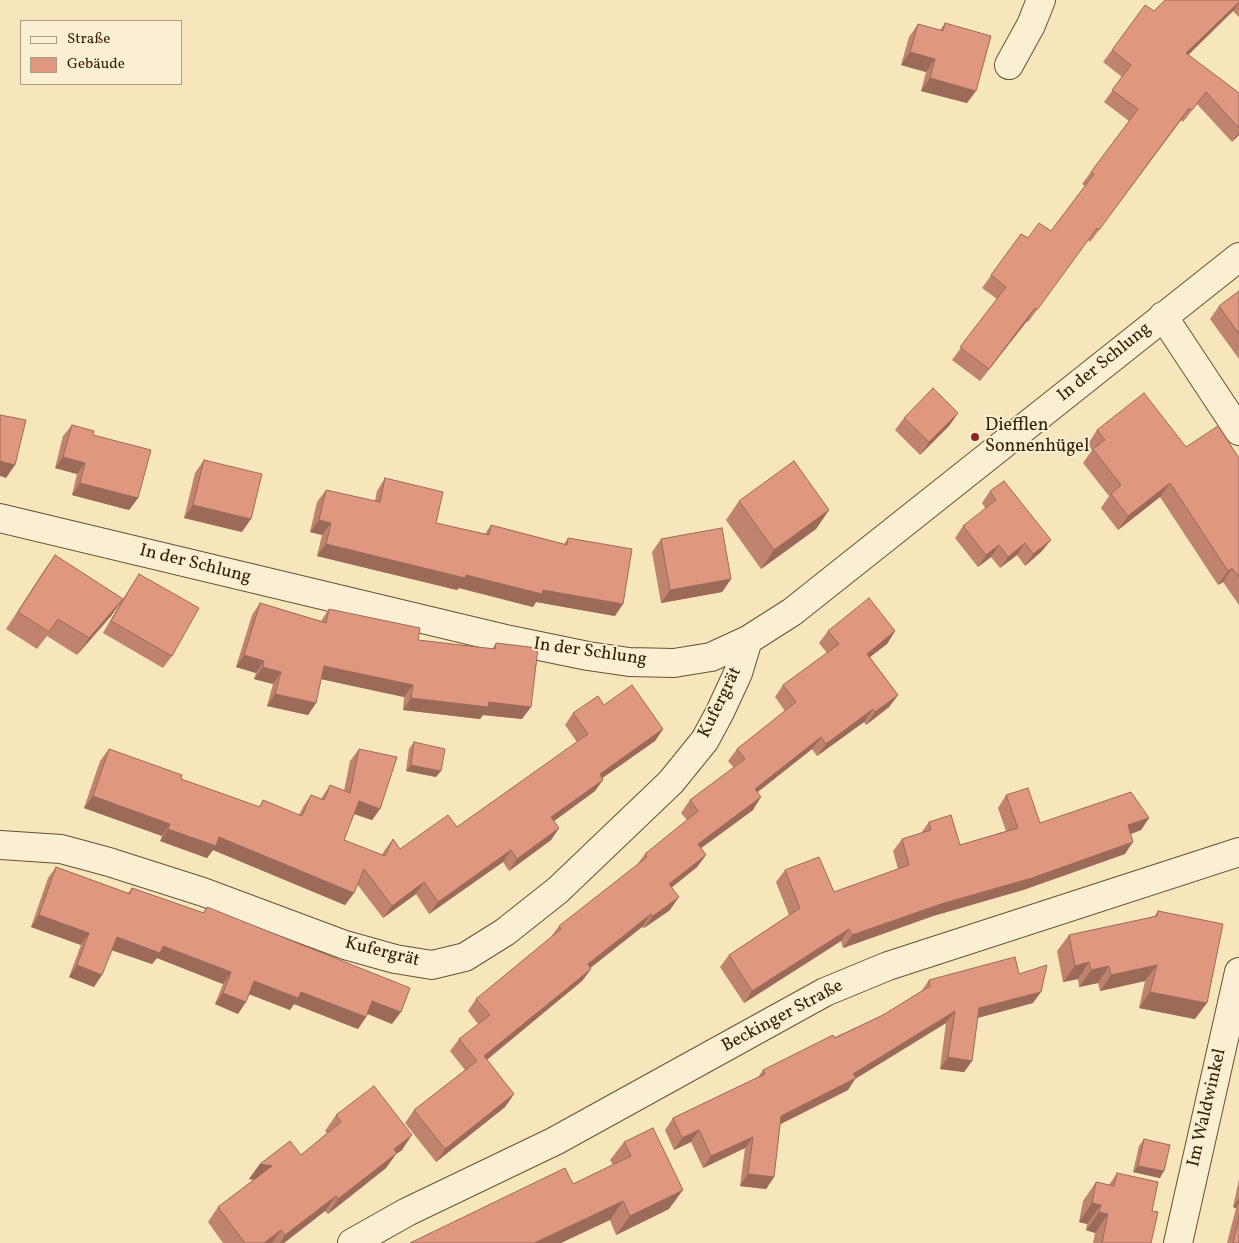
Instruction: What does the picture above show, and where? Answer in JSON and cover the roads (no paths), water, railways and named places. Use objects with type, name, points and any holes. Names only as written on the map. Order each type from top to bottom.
[{"type":"street","points":[[1009,65],[1031,25],[1041,0]]},
{"type":"street","name":"In der Schlung","points":[[0,518],[510,640],[588,656],[629,662],[674,663],[712,657],[748,640],[792,612],[1239,257]]},
{"type":"street","points":[[1163,316],[1239,431]]},
{"type":"street","name":"Kufergrät","points":[[0,844],[61,849],[109,862],[203,892],[344,945],[395,959],[432,965],[465,957],[505,932],[558,890],[671,782],[705,740],[720,712],[748,640]]},
{"type":"street","name":"Beckinger Straße","points":[[352,1243],[407,1212],[556,1141],[824,992],[888,966],[1239,852]]},
{"type":"street","name":"Im Waldwinkel","points":[[1178,1243],[1239,972]]},
{"type":"place","name":"Diefflen Sonnenhügel","points":[[975,437]]}]
